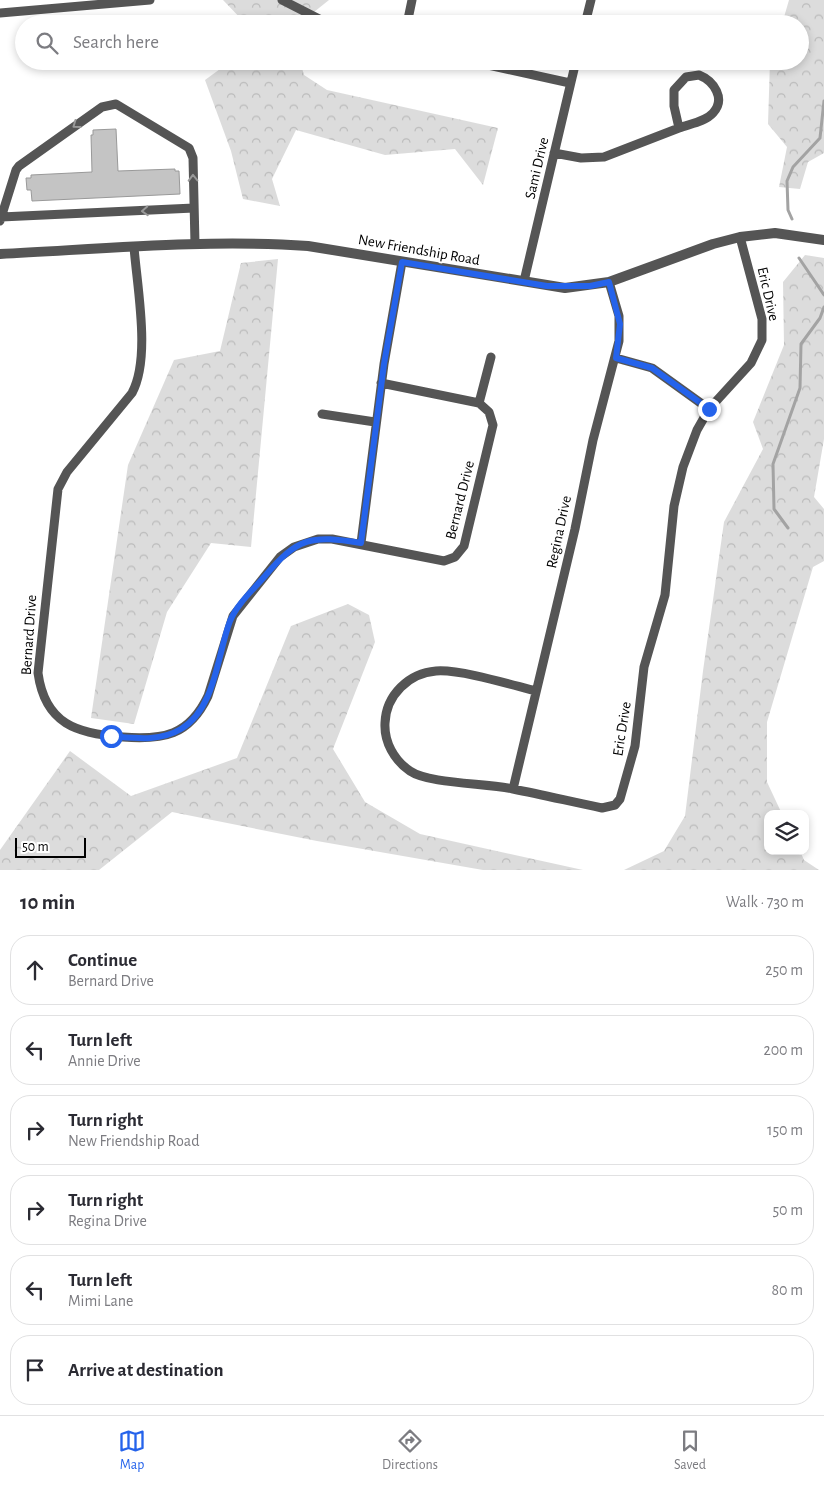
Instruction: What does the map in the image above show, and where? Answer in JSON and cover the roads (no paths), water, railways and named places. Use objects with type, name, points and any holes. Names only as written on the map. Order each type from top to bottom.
[{"type":"street","points":[[0,13],[150,0]]},
{"type":"street","points":[[282,0],[311,15]]},
{"type":"street","points":[[409,15],[412,0]]},
{"type":"street","points":[[587,15],[591,0]]},
{"type":"street","points":[[511,70],[570,83]]},
{"type":"street","name":"Sami Drive","points":[[524,281],[574,70]]},
{"type":"street","points":[[554,153],[581,158],[604,157],[706,118],[716,108],[718,94],[712,82],[707,78],[691,76],[677,84],[673,97],[679,128]]},
{"type":"street","points":[[194,208],[1,219],[16,170],[108,104],[122,106],[189,148],[193,158],[195,244]]},
{"type":"street","name":"New Friendship Road","points":[[0,254],[195,244],[245,243],[308,246],[566,288],[609,282],[713,244],[740,237],[775,233],[824,240]]},
{"type":"street","name":"Eric Drive","points":[[536,691],[448,672],[434,671],[418,675],[405,683],[391,699],[385,716],[386,737],[389,747],[402,765],[411,772],[432,780],[513,789],[602,808],[615,805],[620,800],[637,730],[644,667],[665,595],[670,532],[677,490],[691,443],[709,409],[751,363],[762,340],[762,319],[740,237]]},
{"type":"street","name":"Bernard Drive","points":[[134,247],[142,364],[139,378],[132,393],[67,472],[58,489],[38,668],[40,687],[48,706],[65,723],[87,733],[148,738],[169,735],[182,728],[195,717],[208,696],[233,616],[280,557],[294,547],[318,539],[361,543],[444,560],[458,555],[464,546],[492,425],[489,412],[479,402]]},
{"type":"street","points":[[361,543],[376,422],[402,262]]},
{"type":"street","name":"Regina Drive","points":[[513,789],[575,529],[593,440],[616,358],[620,324],[609,282]]},
{"type":"street","points":[[382,383],[479,402],[491,357]]},
{"type":"street","points":[[616,358],[652,368],[709,409]]},
{"type":"street","points":[[322,414],[376,422]]},
{"type":"waterway","points":[[792,219],[788,210],[787,181],[793,167],[820,138],[824,101]]},
{"type":"waterway","points":[[799,258],[824,295]]},
{"type":"waterway","points":[[788,528],[774,509],[773,464],[800,388],[801,344],[820,318],[824,307]]}]
